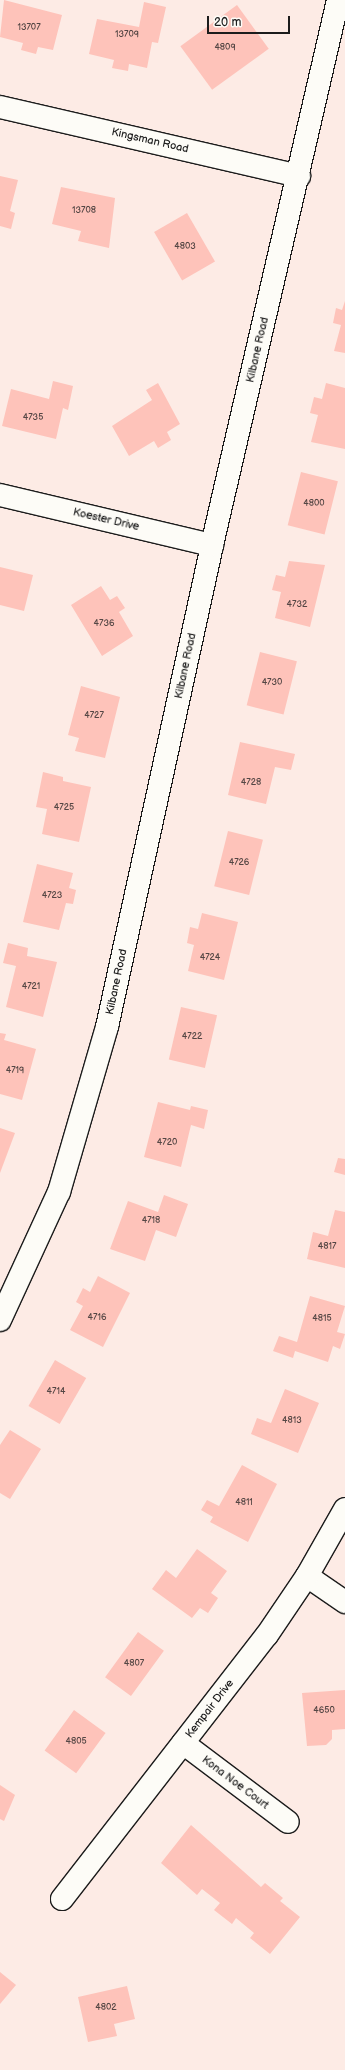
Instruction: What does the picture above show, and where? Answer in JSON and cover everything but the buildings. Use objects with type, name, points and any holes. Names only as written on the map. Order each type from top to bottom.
[{"type":"street","name":"Kilbane Road","points":[[0,1320],[40,1240],[88,1101],[212,545],[299,176],[338,0]]},
{"type":"street","name":"Kingsman Road","points":[[0,106],[299,176]]},
{"type":"street","name":"Koester Drive","points":[[0,495],[212,545]]},
{"type":"street","name":"Kempair Drive","points":[[62,1899],[267,1635],[307,1576],[345,1509]]},
{"type":"street","points":[[307,1576],[345,1602]]},
{"type":"street","name":"Kona Noe Court","points":[[183,1743],[288,1822]]}]
